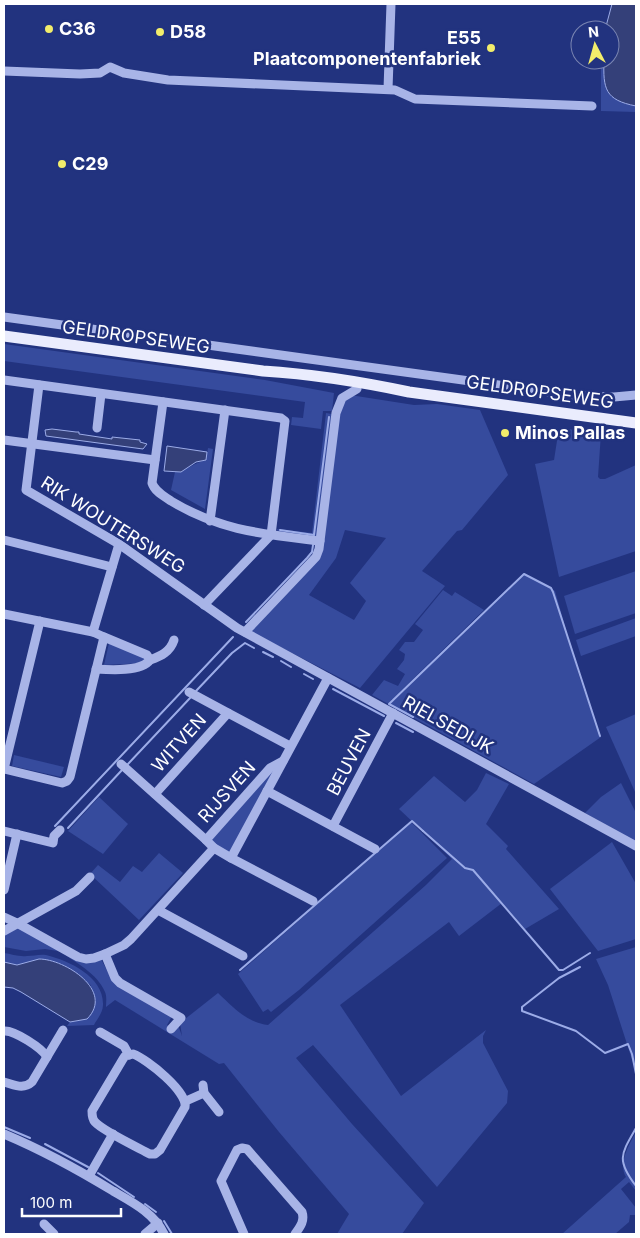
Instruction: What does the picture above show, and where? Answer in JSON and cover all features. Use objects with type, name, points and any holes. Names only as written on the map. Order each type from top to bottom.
[{"type":"main road","name":"GELDROPSEWEG","points":[[4,336],[263,371],[285,372],[520,410],[636,423]]},
{"type":"main road","name":"GELDROPSEWEG","points":[[263,371],[284,377],[358,389],[409,392]]},
{"type":"street","points":[[388,89],[391,4]]},
{"type":"street","points":[[4,71],[80,74],[100,73],[110,67],[124,72],[168,80],[388,89],[415,99],[592,106]]},
{"type":"street","points":[[4,317],[579,396],[614,397],[636,395]]},
{"type":"street","points":[[4,380],[281,418],[285,421],[271,534],[204,605]]},
{"type":"street","points":[[32,444],[39,385]]},
{"type":"street","points":[[245,632],[314,560],[318,553],[336,413],[342,398],[358,389]]},
{"type":"street","points":[[97,428],[101,394]]},
{"type":"street","points":[[163,402],[152,483],[156,490],[179,505],[210,521],[243,530],[320,540]]},
{"type":"street","points":[[210,521],[225,410]]},
{"type":"street","points":[[4,440],[155,460]]},
{"type":"street","name":"RIK WOUTERSWEG","points":[[32,444],[26,490],[119,544],[245,632]]},
{"type":"street","points":[[4,540],[112,567]]},
{"type":"street","points":[[94,632],[119,544]]},
{"type":"street","points":[[4,614],[94,632],[104,638],[147,655],[150,660]]},
{"type":"street","points":[[40,621],[4,769],[62,783],[67,781],[70,776],[104,638]]},
{"type":"street","name":"RIELSEDIJK","points":[[245,632],[636,846]]},
{"type":"street","points":[[96,669],[139,668],[146,665],[150,660],[162,656],[170,649],[174,640]]},
{"type":"street","name":"RIJSVEN","points":[[231,858],[328,678]]},
{"type":"street","name":"WITVEN","points":[[189,692],[290,746]]},
{"type":"street","name":"WITVEN","points":[[156,794],[228,713]]},
{"type":"street","name":"BEUVEN","points":[[333,826],[394,713]]},
{"type":"street","name":"RIJSVEN","points":[[283,761],[270,768],[206,840],[214,848],[231,858],[313,902]]},
{"type":"street","name":"WITVEN","points":[[122,764],[206,840]]},
{"type":"street","name":"RIJSVEN","points":[[267,791],[375,849]]},
{"type":"street","points":[[4,831],[53,843],[54,836],[60,830]]},
{"type":"street","points":[[4,890],[17,834]]},
{"type":"street","name":"RIJSVEN","points":[[4,917],[78,957],[94,958],[124,945],[214,848]]},
{"type":"street","points":[[4,931],[76,891],[90,877]]},
{"type":"street","points":[[158,910],[243,956]]},
{"type":"street","points":[[105,954],[115,978],[120,983],[180,1018],[171,1029]]},
{"type":"street","points":[[4,1082],[27,1087],[32,1082],[63,1030]]},
{"type":"street","points":[[4,1031],[14,1032],[40,1049],[47,1058]]},
{"type":"street","points":[[100,1032],[124,1046],[129,1055]]},
{"type":"street","points":[[129,1055],[136,1055],[156,1068],[186,1101],[185,1107],[160,1150],[155,1154],[150,1154],[113,1134],[95,1122],[92,1117],[92,1111],[123,1059],[129,1055]]},
{"type":"street","points":[[186,1101],[203,1089],[219,1112]]},
{"type":"street","points":[[4,1134],[45,1152],[90,1176],[136,1205],[158,1223],[164,1234]]},
{"type":"street","points":[[90,1176],[113,1134]]},
{"type":"street","points":[[244,1234],[221,1181],[237,1150],[242,1148],[247,1149],[302,1212],[304,1217],[302,1224],[295,1234]]},
{"type":"street","points":[[145,1234],[158,1223]]},
{"type":"street","points":[[44,1224],[54,1234]]},
{"type":"shaded area","points":[[612,4],[636,4],[636,106],[612,96],[606,86],[604,70],[620,70],[620,20],[608,20]]},
{"type":"shaded area","points":[[601,70],[604,70],[608,91],[618,100],[636,106],[636,112],[601,111]]},
{"type":"shaded area","points":[[4,344],[265,380],[334,393],[332,411],[323,411],[321,429],[291,425],[292,417],[303,418],[305,402],[4,361]]},
{"type":"shaded area","points":[[350,395],[414,405],[437,404],[480,410],[508,475],[462,530],[457,531],[422,571],[445,586],[360,688],[253,633],[252,630],[317,561],[339,409]],"holes":[[[345,530],[386,538],[350,583],[366,601],[354,620],[309,595],[336,558]]]},
{"type":"shaded area","points":[[326,413],[332,414],[317,536],[278,532],[277,529],[312,533]]},
{"type":"shaded area","points":[[559,428],[601,433],[598,477],[600,479],[605,479],[636,465],[636,551],[559,577],[535,464],[554,460]]},
{"type":"shaded area","points":[[52,429],[112,439],[112,437],[140,440],[140,442],[147,444],[143,449],[46,436],[45,430]]},
{"type":"shaded area","points":[[167,446],[207,452],[206,460],[196,462],[181,472],[164,471]]},
{"type":"shaded area","points":[[208,448],[213,449],[205,509],[171,490],[175,472],[206,460]]},
{"type":"shaded area","points":[[636,571],[636,613],[575,634],[564,596]]},
{"type":"shaded area","points":[[524,573],[555,591],[580,679],[601,737],[534,784],[372,695],[384,680],[398,686],[405,674],[397,669],[404,660],[405,654],[399,650],[405,642],[414,642],[423,630],[415,624],[443,590],[452,596],[455,592],[484,610],[391,700]]},
{"type":"shaded area","points":[[636,618],[636,636],[581,656],[576,640]]},
{"type":"shaded area","points":[[109,643],[145,658],[145,663],[104,665]]},
{"type":"shaded area","points":[[636,714],[636,794],[606,727]]},
{"type":"shaded area","points":[[14,755],[64,767],[61,777],[12,766]]},
{"type":"shaded area","points":[[275,769],[232,851],[220,849],[212,841],[212,838]]},
{"type":"shaded area","points":[[486,773],[509,784],[486,824],[508,846],[506,849],[559,909],[525,929],[502,903],[459,936],[449,922],[340,1005],[401,1096],[486,1030],[483,1036],[483,1043],[508,1091],[507,1103],[437,1187],[313,1045],[296,1058],[352,1124],[424,1203],[402,1234],[337,1234],[349,1214],[279,1132],[224,1063],[219,1064],[115,1000],[106,1007],[106,994],[97,979],[61,952],[101,959],[112,980],[170,1014],[171,1018],[167,1025],[173,1029],[178,1025],[182,1036],[180,1023],[218,993],[246,1017],[268,1025],[426,885],[452,859],[399,809],[434,776],[465,802],[477,790]]},
{"type":"shaded area","points":[[621,783],[636,813],[636,842],[585,813],[601,797]]},
{"type":"shaded area","points":[[99,797],[128,824],[103,854],[68,831]]},
{"type":"shaded area","points":[[411,822],[447,858],[299,990],[271,1012],[268,1009],[263,1012],[238,974]]},
{"type":"shaded area","points":[[612,842],[636,884],[636,939],[598,951],[550,889]]},
{"type":"shaded area","points":[[159,853],[183,873],[139,920],[90,874],[98,865],[120,882],[133,866],[142,872]]},
{"type":"shaded area","points":[[19,926],[58,951],[45,949],[26,951],[4,947],[4,935]]},
{"type":"shaded area","points":[[636,947],[636,1072],[608,985],[596,959]]},
{"type":"shaded area","points":[[4,953],[21,956],[46,955],[75,966],[92,978],[102,995],[103,1005],[94,1025],[67,1026],[70,1022],[87,1019],[96,1000],[90,984],[34,961],[17,965],[4,962]]},
{"type":"shaded area","points":[[39,959],[61,964],[83,978],[91,988],[95,998],[94,1008],[87,1019],[70,1022],[21,992],[13,988],[4,987],[4,962],[17,965]]},
{"type":"shaded area","points":[[636,1132],[636,1191],[629,1182],[621,1189],[636,1208],[636,1215],[630,1215],[629,1222],[615,1234],[562,1234],[626,1177],[623,1166],[624,1160]]},
{"type":"waterway","points":[[280,530],[314,535],[329,417]]},
{"type":"waterway","points":[[246,622],[307,558],[312,552],[313,545]]},
{"type":"waterway","points":[[413,717],[389,704],[524,574],[551,588],[553,592],[600,736]]},
{"type":"waterway","points":[[55,826],[233,637]]},
{"type":"waterway","points":[[196,691],[232,653],[245,643],[254,648]]},
{"type":"waterway","points":[[263,652],[273,657]]},
{"type":"waterway","points":[[281,661],[291,667]]},
{"type":"waterway","points":[[304,674],[313,679]]},
{"type":"waterway","points":[[333,689],[384,716]]},
{"type":"waterway","points":[[128,764],[191,697]]},
{"type":"waterway","points":[[396,723],[413,732]]},
{"type":"waterway","points":[[68,828],[122,770]]},
{"type":"waterway","points":[[240,970],[412,821],[423,831]]},
{"type":"waterway","points":[[423,831],[465,868],[473,870],[559,970],[563,970],[590,953]]},
{"type":"waterway","points":[[580,967],[559,978],[522,1007],[522,1011],[576,1031],[605,1053],[628,1044],[636,1074]]},
{"type":"waterway","points":[[4,1127],[30,1138]]},
{"type":"waterway","points":[[636,1128],[627,1144],[623,1157],[625,1170],[636,1186]]},
{"type":"waterway","points":[[45,1144],[88,1167]]},
{"type":"waterway","points":[[98,1173],[134,1197]]},
{"type":"waterway","points":[[145,1204],[156,1212]]},
{"type":"waterway","points":[[164,1221],[172,1234]]},
{"type":"place","name":"C36","points":[[49,29]]},
{"type":"place","name":"D58","points":[[160,32]]},
{"type":"place","name":"E55 Plaatcomponentenfabriek","points":[[491,48]]},
{"type":"place","name":"C29","points":[[62,164]]},
{"type":"place","name":"Minos Pallas","points":[[505,433]]}]
